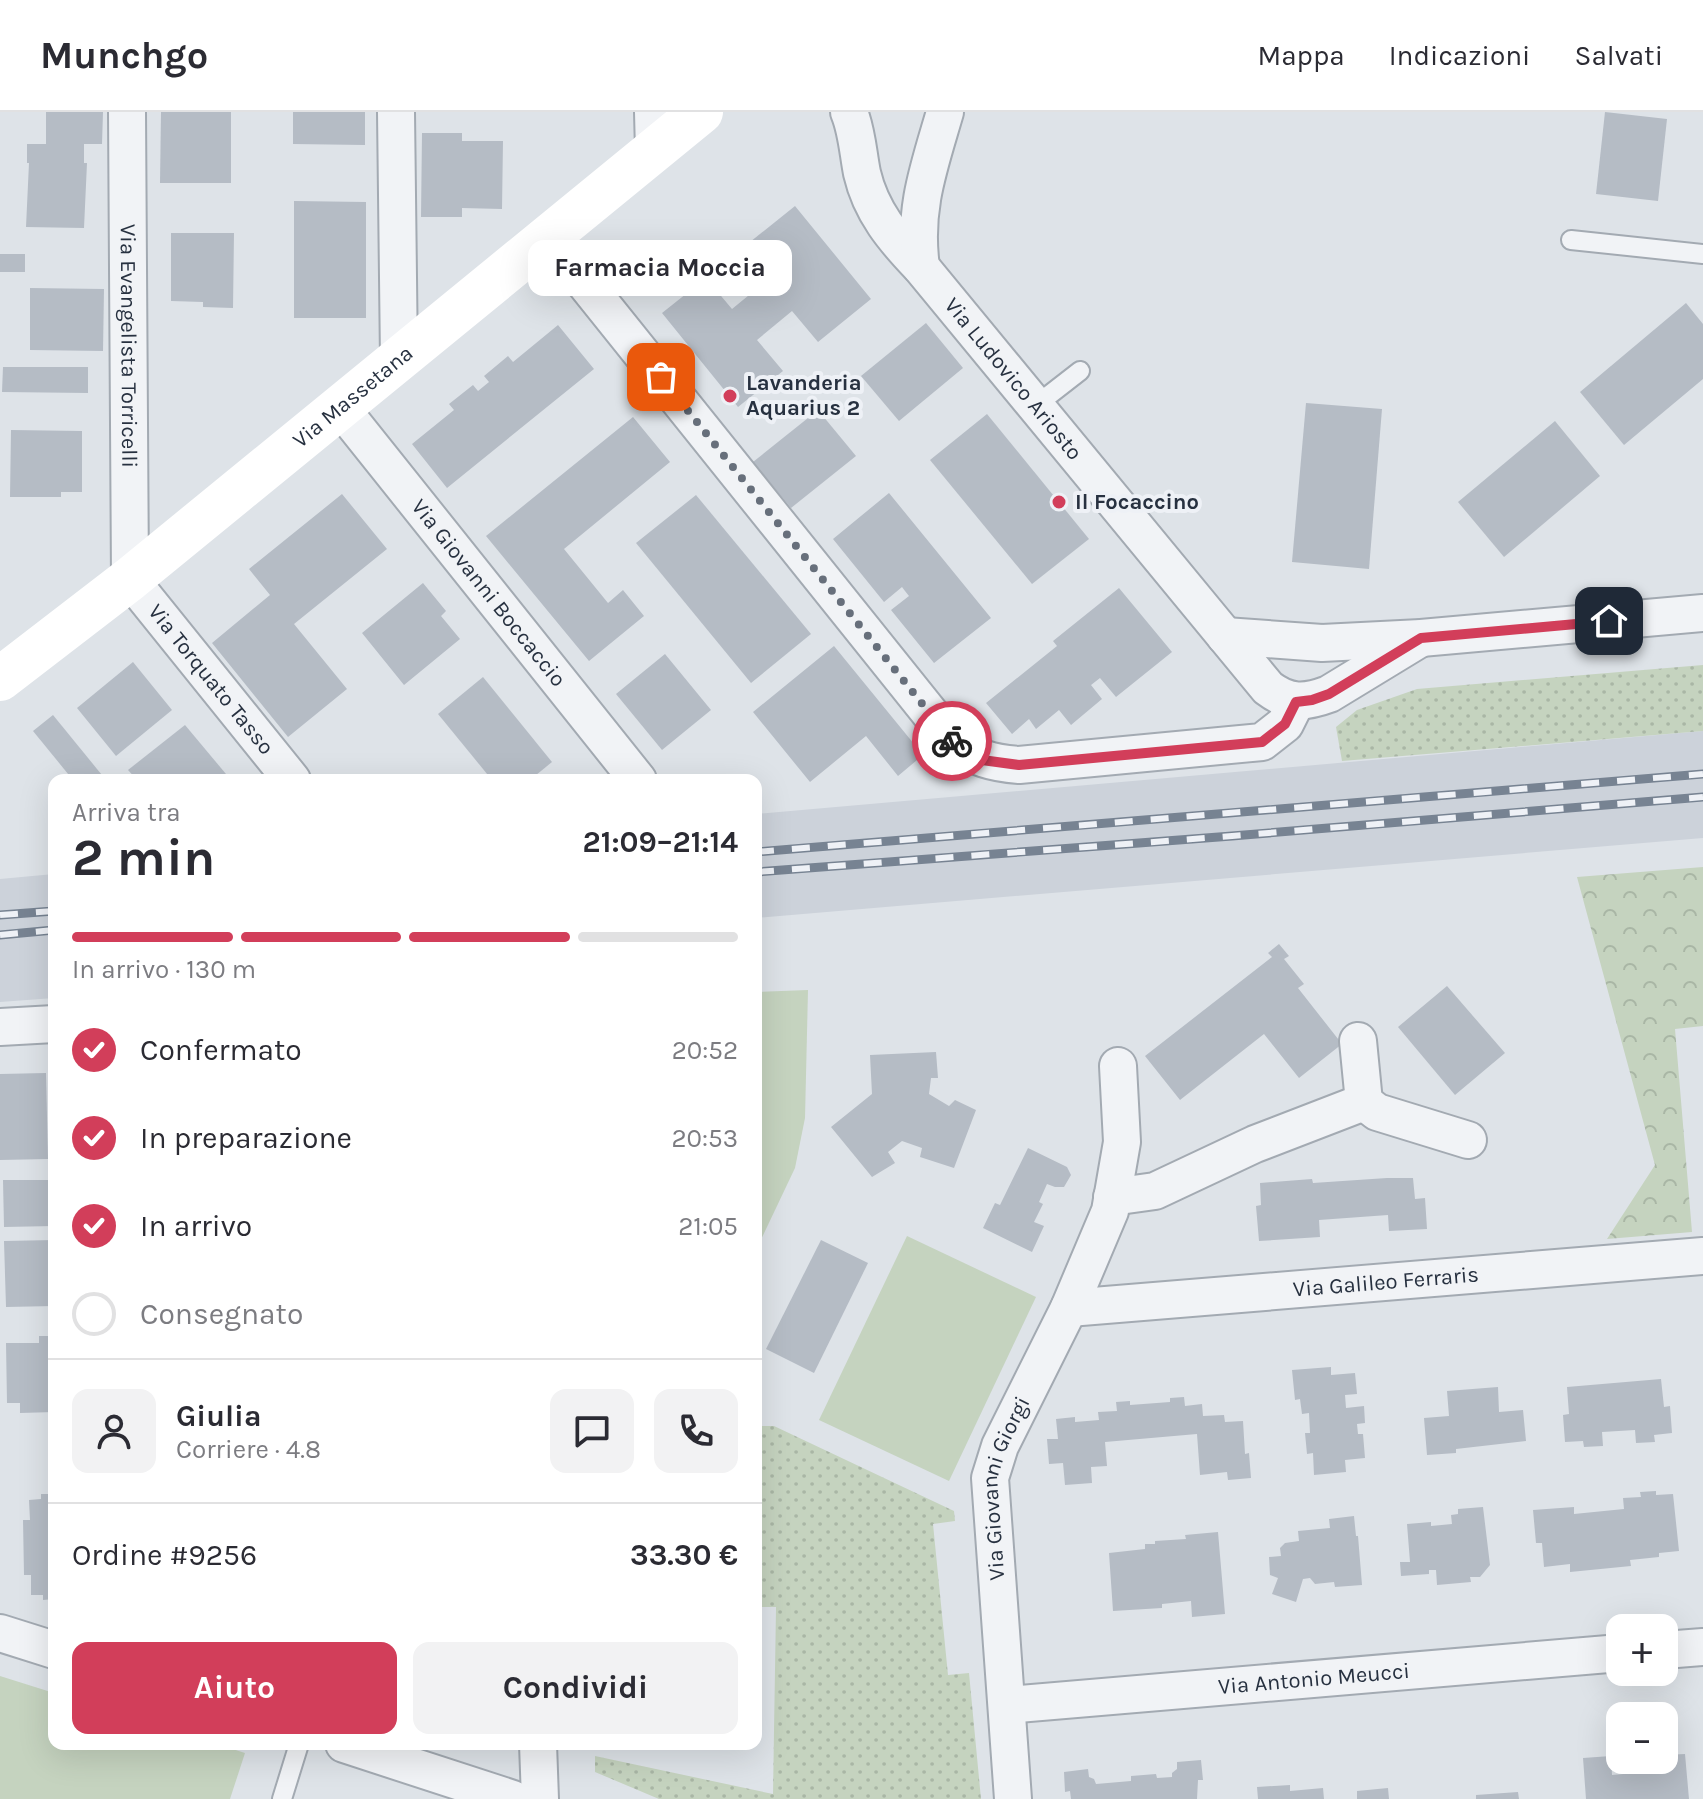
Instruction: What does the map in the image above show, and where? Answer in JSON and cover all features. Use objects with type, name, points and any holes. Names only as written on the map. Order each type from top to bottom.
[{"type":"main road","name":"Via Massetana","points":[[0,679],[130,579],[548,237],[654,131],[701,112]]},
{"type":"street","name":"Via Evangelista Torricelli","points":[[127,112],[130,579]]},
{"type":"street","points":[[396,112],[399,360]]},
{"type":"street","name":"Via Ludovico Ariosto","points":[[849,112],[875,211],[892,238],[921,267],[1268,688],[1280,697],[1296,702]]},
{"type":"street","points":[[921,267],[917,236],[919,212],[945,112]]},
{"type":"street","points":[[548,237],[953,742],[982,760],[1019,765],[1262,742],[1285,724],[1296,702],[1329,694],[1421,638]]},
{"type":"street","name":"Via Giovanni Boccaccio","points":[[340,407],[633,774]]},
{"type":"street","name":"Via Torquato Tasso","points":[[130,579],[287,774]]},
{"type":"street","points":[[1225,636],[1322,643],[1421,638],[1703,613]]},
{"type":"street","points":[[0,1027],[48,1024]]},
{"type":"street","points":[[1358,1041],[1364,1102],[1377,1112],[1468,1140]]},
{"type":"street","name":"Via Giovanni Giorgi","points":[[1013,1799],[990,1478],[1000,1446],[1069,1308],[1110,1211],[1122,1142],[1118,1066]]},
{"type":"street","points":[[1112,1197],[1155,1191],[1255,1144],[1364,1102]]},
{"type":"street","name":"Via Galileo Ferraris","points":[[1069,1308],[1703,1256]]},
{"type":"street","points":[[0,1633],[48,1648]]},
{"type":"street","points":[[1678,1649],[1703,1647]]},
{"type":"street","name":"Via Antonio Meucci","points":[[1007,1705],[1606,1654]]},
{"type":"street","points":[[362,1750],[513,1799]]},
{"type":"street","points":[[538,1750],[540,1799]]},
{"type":"lane","points":[[1571,240],[1703,254]]},
{"type":"lane","points":[[1035,406],[1080,371]]},
{"type":"lane","points":[[282,1799],[297,1750]]},
{"type":"shaded area","points":[[1703,731],[1703,838],[762,917],[762,813]]},
{"type":"shaded area","points":[[48,875],[48,998],[0,1002],[0,879]]},
{"type":"green space","points":[[1703,665],[1703,731],[1342,761],[1336,727],[1357,710],[1417,689]]},
{"type":"green space","points":[[1703,867],[1703,1026],[1675,1029],[1692,1232],[1607,1239],[1655,1165],[1577,877]]},
{"type":"green space","points":[[808,990],[805,1118],[795,1168],[762,1237],[762,992]]},
{"type":"green space","points":[[907,1236],[1036,1297],[949,1481],[819,1420]]},
{"type":"green space","points":[[762,1426],[774,1426],[954,1511],[955,1521],[933,1524],[948,1675],[969,1673],[981,1799],[659,1799],[595,1772],[595,1756],[773,1794],[776,1607],[762,1607]]},
{"type":"green space","points":[[0,1676],[48,1691],[48,1750],[236,1750],[245,1753],[230,1799],[0,1799]]},
{"type":"building","points":[[46,112],[103,112],[102,144],[84,144],[84,163],[87,163],[84,228],[26,227],[27,144],[46,144]]},
{"type":"building","points":[[161,112],[231,112],[231,183],[160,183]]},
{"type":"building","points":[[293,112],[365,112],[365,145],[293,144]]},
{"type":"building","points":[[1605,112],[1667,119],[1658,201],[1596,194]]},
{"type":"building","points":[[422,133],[462,133],[462,141],[503,141],[502,209],[462,208],[462,217],[421,217]]},
{"type":"building","points":[[294,201],[366,202],[366,318],[294,318]]},
{"type":"building","points":[[795,206],[871,299],[818,342],[792,311],[757,340],[783,371],[738,407],[662,313],[706,278],[732,309],[776,273],[750,242]]},
{"type":"building","points":[[171,233],[234,233],[233,308],[203,307],[203,302],[171,301]]},
{"type":"building","points":[[0,254],[25,254],[25,272],[0,272]]},
{"type":"building","points":[[30,288],[104,289],[103,351],[30,350]]},
{"type":"building","points":[[1686,303],[1703,324],[1703,379],[1624,445],[1580,392]]},
{"type":"building","points":[[926,323],[963,368],[899,421],[861,376]]},
{"type":"building","points":[[558,325],[594,369],[447,488],[412,444],[454,410],[449,404],[473,385],[478,391],[489,382],[484,376],[508,356],[513,362]]},
{"type":"building","points":[[3,367],[88,367],[88,393],[2,392]]},
{"type":"building","points":[[1306,403],[1382,409],[1369,569],[1292,562]]},
{"type":"building","points":[[818,410],[856,456],[791,508],[753,462]]},
{"type":"building","points":[[987,414],[1089,539],[1032,584],[930,460]]},
{"type":"building","points":[[633,417],[670,462],[564,549],[608,603],[623,590],[644,616],[589,661],[486,536]]},
{"type":"building","points":[[1555,421],[1600,476],[1504,557],[1458,502]]},
{"type":"building","points":[[11,430],[82,431],[82,492],[61,492],[61,497],[10,497]]},
{"type":"building","points":[[889,493],[991,618],[934,663],[891,610],[909,596],[902,587],[884,602],[833,539]]},
{"type":"building","points":[[342,494],[387,549],[294,624],[347,689],[288,737],[212,643],[270,595],[249,569]]},
{"type":"building","points":[[696,495],[811,634],[751,683],[636,543]]},
{"type":"building","points":[[423,583],[446,611],[441,616],[460,639],[404,685],[362,633]]},
{"type":"building","points":[[1119,588],[1172,652],[1116,697],[1100,678],[1091,685],[1102,699],[1071,725],[1059,710],[1036,729],[1029,719],[1012,734],[986,703],[1057,646],[1053,641]]},
{"type":"building","points":[[834,646],[923,755],[898,776],[866,736],[810,782],[753,712]]},
{"type":"building","points":[[665,654],[711,710],[662,750],[616,694]]},
{"type":"building","points":[[133,662],[172,710],[116,756],[77,708]]},
{"type":"building","points":[[483,677],[552,762],[537,774],[487,774],[438,714]]},
{"type":"building","points":[[53,715],[101,774],[68,774],[33,731]]},
{"type":"building","points":[[185,725],[226,774],[132,774],[128,770]]},
{"type":"building","points":[[1279,944],[1289,956],[1284,959],[1304,984],[1298,988],[1342,1044],[1299,1078],[1264,1034],[1180,1100],[1145,1056],[1272,957],[1268,953]]},
{"type":"building","points":[[1447,986],[1505,1053],[1455,1095],[1398,1027]]},
{"type":"building","points":[[936,1052],[938,1078],[931,1078],[929,1094],[949,1106],[955,1100],[976,1110],[954,1168],[920,1157],[922,1148],[902,1141],[888,1152],[895,1163],[872,1177],[831,1127],[872,1094],[870,1055]]},
{"type":"building","points":[[46,1073],[48,1159],[0,1160],[0,1074]]},
{"type":"building","points":[[1028,1148],[1067,1167],[1071,1175],[1064,1187],[1047,1184],[1039,1202],[1043,1204],[1034,1222],[1044,1226],[1032,1252],[983,1228],[995,1203],[1000,1205]]},
{"type":"building","points":[[1413,1178],[1415,1199],[1425,1198],[1427,1229],[1389,1231],[1388,1215],[1319,1220],[1320,1237],[1259,1241],[1256,1206],[1261,1205],[1260,1183]]},
{"type":"building","points":[[3,1180],[48,1180],[48,1226],[4,1227]]},
{"type":"building","points":[[48,1240],[48,1306],[6,1307],[4,1241]]},
{"type":"building","points":[[821,1240],[868,1263],[814,1373],[766,1349]]},
{"type":"building","points":[[39,1336],[48,1336],[48,1412],[20,1413],[20,1403],[7,1403],[6,1343],[39,1343]]},
{"type":"building","points":[[1331,1367],[1331,1375],[1355,1373],[1357,1394],[1345,1395],[1346,1408],[1364,1406],[1365,1423],[1357,1424],[1358,1434],[1363,1434],[1365,1458],[1345,1460],[1346,1472],[1314,1475],[1313,1453],[1307,1454],[1305,1433],[1310,1433],[1309,1413],[1302,1414],[1300,1399],[1295,1400],[1292,1370]]},
{"type":"building","points":[[1661,1379],[1664,1407],[1670,1406],[1672,1433],[1654,1435],[1655,1442],[1636,1443],[1635,1430],[1602,1432],[1603,1446],[1584,1447],[1583,1441],[1565,1442],[1563,1415],[1569,1414],[1567,1387]]},
{"type":"building","points":[[1498,1387],[1499,1412],[1523,1410],[1526,1441],[1427,1455],[1424,1418],[1449,1416],[1447,1391]]},
{"type":"building","points":[[1184,1397],[1185,1406],[1202,1404],[1203,1416],[1224,1415],[1225,1422],[1243,1421],[1245,1454],[1249,1453],[1251,1478],[1228,1480],[1227,1472],[1200,1475],[1197,1434],[1105,1442],[1107,1466],[1091,1467],[1092,1483],[1065,1485],[1063,1463],[1049,1464],[1047,1439],[1058,1439],[1056,1419],[1075,1417],[1075,1422],[1099,1420],[1098,1412],[1117,1411],[1116,1402],[1130,1401],[1130,1405],[1170,1402],[1170,1398]]},
{"type":"building","points":[[1656,1491],[1656,1495],[1673,1494],[1679,1551],[1630,1560],[1631,1566],[1570,1572],[1570,1564],[1544,1567],[1542,1543],[1536,1543],[1533,1510],[1574,1507],[1574,1514],[1624,1509],[1623,1498],[1641,1497],[1640,1492]]},
{"type":"building","points":[[41,1494],[48,1494],[48,1600],[43,1600],[43,1595],[31,1595],[31,1575],[24,1575],[23,1520],[30,1520],[29,1500],[41,1499]]},
{"type":"building","points":[[1483,1507],[1490,1565],[1480,1577],[1470,1577],[1471,1582],[1437,1585],[1436,1570],[1429,1570],[1429,1574],[1401,1576],[1400,1562],[1410,1562],[1407,1524],[1452,1524],[1451,1515],[1458,1514],[1458,1509]]},
{"type":"building","points":[[1354,1516],[1362,1585],[1335,1587],[1334,1582],[1315,1584],[1310,1578],[1303,1579],[1296,1602],[1272,1594],[1278,1578],[1270,1575],[1269,1557],[1281,1556],[1280,1548],[1285,1543],[1299,1541],[1298,1531],[1330,1528],[1329,1519]]},
{"type":"building","points":[[1218,1532],[1225,1614],[1192,1617],[1191,1601],[1162,1604],[1162,1608],[1113,1611],[1109,1553],[1145,1549],[1145,1544],[1186,1539],[1185,1535]]},
{"type":"building","points":[[1678,1754],[1685,1754],[1689,1799],[1586,1799],[1583,1758],[1606,1756],[1606,1774],[1678,1774]]},
{"type":"building","points":[[1201,1760],[1203,1780],[1198,1780],[1197,1799],[1071,1799],[1070,1791],[1065,1792],[1064,1772],[1088,1769],[1089,1777],[1096,1784],[1131,1781],[1131,1776],[1156,1774],[1157,1778],[1172,1777],[1177,1762]]},
{"type":"building","points":[[1290,1785],[1290,1791],[1323,1788],[1324,1799],[1258,1799],[1257,1787]]},
{"type":"building","points":[[1388,1788],[1389,1799],[1357,1799],[1357,1791]]},
{"type":"building","points":[[1518,1792],[1519,1799],[1476,1799],[1476,1795]]},
{"type":"railway","points":[[762,852],[1703,774]]},
{"type":"railway","points":[[762,872],[1703,797]]},
{"type":"railway","points":[[0,915],[48,911]]},
{"type":"railway","points":[[0,935],[48,931]]},
{"type":"way so far","points":[[661,377],[952,741]]},
{"type":"place","name":"Farmacia Moccia","points":[[661,377]]},
{"type":"place","name":"Lavanderia Aquarius 2","points":[[730,396]]},
{"type":"place","name":"Il Focaccino","points":[[1059,502]]},
{"type":"route","points":[[952,741],[982,760],[1019,765],[1262,742],[1285,724],[1296,702],[1329,694],[1421,638],[1609,621]]}]
